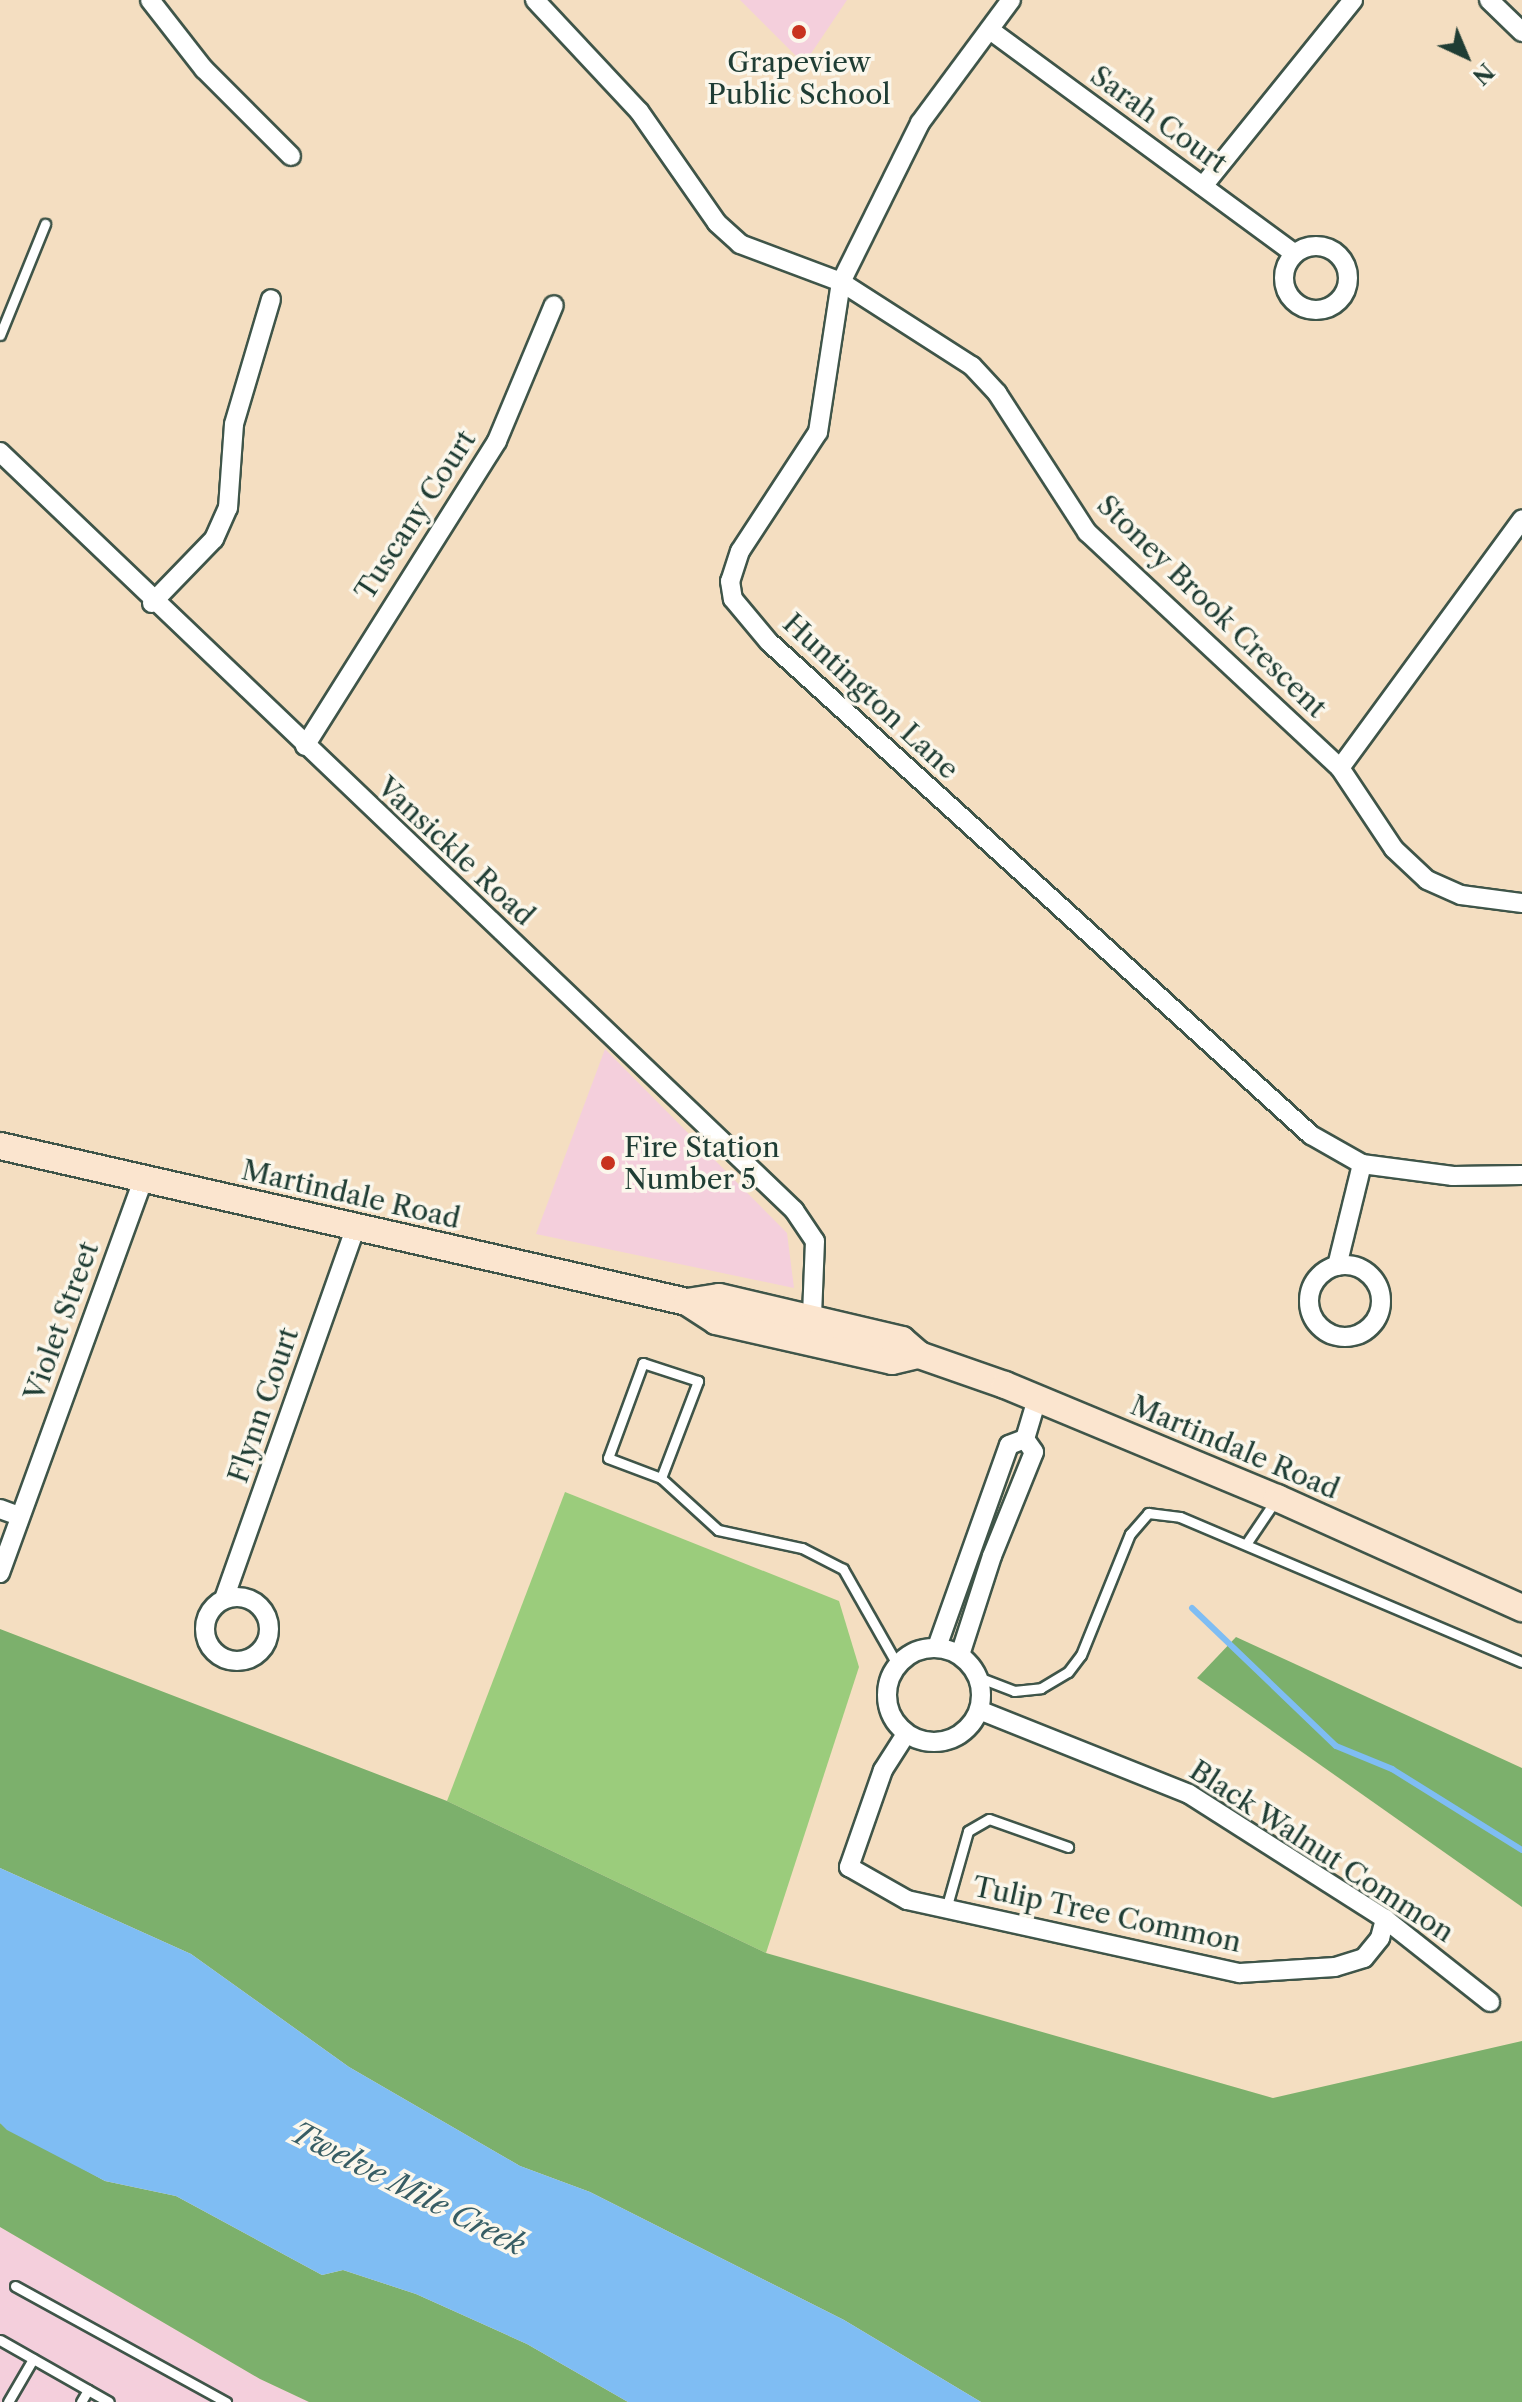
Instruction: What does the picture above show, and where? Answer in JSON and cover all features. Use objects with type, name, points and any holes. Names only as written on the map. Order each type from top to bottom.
[{"type":"main road","name":"Martindale Road","points":[[0,1146],[355,1230],[687,1302],[716,1321],[892,1361],[919,1355]]},
{"type":"main road","name":"Martindale Road","points":[[687,1302],[719,1297],[812,1316],[902,1340],[919,1355],[1037,1399],[1277,1498],[1522,1608]]},
{"type":"street","points":[[150,0],[204,69],[291,156]]},
{"type":"street","name":"Stoney Brook Crescent","points":[[535,0],[639,111],[717,223],[740,244],[841,282],[972,366],[997,393],[1087,532],[1340,768],[1394,849],[1427,880],[1461,895],[1522,903]]},
{"type":"street","name":"Huntington Lane","points":[[1011,0],[920,123],[841,282],[818,432],[740,551],[730,581],[733,599],[769,642],[1245,1079],[1311,1135],[1362,1164],[1453,1176],[1522,1175]]},
{"type":"street","points":[[1203,186],[1353,0]]},
{"type":"street","points":[[1489,0],[1522,32]]},
{"type":"street","name":"Sarah Court","points":[[990,30],[1295,254]]},
{"type":"street","points":[[152,603],[214,539],[228,508],[234,424],[271,299]]},
{"type":"street","name":"Tuscany Court","points":[[305,746],[497,441],[554,305]]},
{"type":"street","name":"Vansickle Road","points":[[0,452],[152,603],[794,1210],[815,1241],[812,1316]]},
{"type":"street","points":[[1340,768],[1522,519]]},
{"type":"street","points":[[1337,1266],[1362,1164]]},
{"type":"street","name":"Violet Street","points":[[0,1573],[144,1178]]},
{"type":"street","name":"Flynn Court","points":[[224,1599],[355,1230]]},
{"type":"street","points":[[1025,1439],[1037,1399]]},
{"type":"street","points":[[937,1647],[1009,1445],[1025,1439]]},
{"type":"street","points":[[960,1655],[1034,1452],[1025,1439]]},
{"type":"street","points":[[0,1509],[19,1516]]},
{"type":"street","points":[[937,1647],[960,1655],[978,1677],[979,1710],[961,1734],[948,1740],[934,1742],[906,1734],[895,1723],[886,1693],[897,1664],[909,1654],[937,1647]]},
{"type":"street","name":"Black Walnut Common","points":[[979,1710],[1189,1794],[1385,1919],[1490,2002]]},
{"type":"street","name":"Tulip Tree Common","points":[[906,1734],[883,1770],[849,1867],[907,1900],[1240,1973],[1335,1967],[1364,1958],[1380,1938],[1385,1919]]},
{"type":"lane","points":[[0,335],[45,224]]},
{"type":"lane","points":[[661,1478],[698,1381],[643,1363],[608,1458],[661,1478],[718,1530],[802,1548],[843,1569],[897,1664]]},
{"type":"lane","points":[[1246,1544],[1277,1498]]},
{"type":"lane","points":[[978,1677],[1014,1691],[1041,1688],[1068,1672],[1081,1655],[1130,1534],[1148,1513],[1180,1517],[1522,1662]]},
{"type":"lane","points":[[946,1909],[968,1831],[989,1819],[1068,1847]]},
{"type":"lane","points":[[15,2286],[219,2400]]},
{"type":"lane","points":[[0,2340],[109,2402]]},
{"type":"lane","points":[[8,2402],[33,2359]]},
{"type":"lane","points":[[81,2402],[88,2390]]},
{"type":"shaded area","name":"Grapeview Public School","points":[[740,0],[847,0],[804,64]]},
{"type":"shaded area","points":[[605,1049],[787,1233],[794,1288],[536,1234]]},
{"type":"shaded area","points":[[0,2227],[260,2379],[309,2402],[0,2402]]},
{"type":"green space","points":[[565,1492],[839,1601],[859,1667],[766,1953],[447,1801]]},
{"type":"green space","points":[[0,1629],[447,1801],[766,1953],[1273,2098],[1522,2041],[1522,2402],[981,2402],[844,2320],[590,2192],[520,2166],[349,2067],[191,1954],[0,1868]]},
{"type":"green space","points":[[1236,1637],[1522,1768],[1522,1907],[1197,1678]]},
{"type":"green space","points":[[0,2123],[105,2181],[176,2196],[322,2275],[343,2270],[416,2294],[527,2344],[628,2402],[309,2402],[260,2379],[0,2227]]},
{"type":"water","name":"Twelve Mile Creek","points":[[0,1868],[191,1954],[349,2067],[520,2166],[590,2192],[844,2320],[981,2402],[628,2402],[527,2344],[416,2294],[343,2270],[322,2275],[176,2196],[105,2181],[7,2130],[0,2123]]},
{"type":"waterway","points":[[1192,1608],[1336,1746],[1392,1769],[1522,1850]]},
{"type":"place","name":"Grapeview Public School","points":[[799,32]]},
{"type":"place","name":"Fire Station Number 5","points":[[608,1163]]}]
